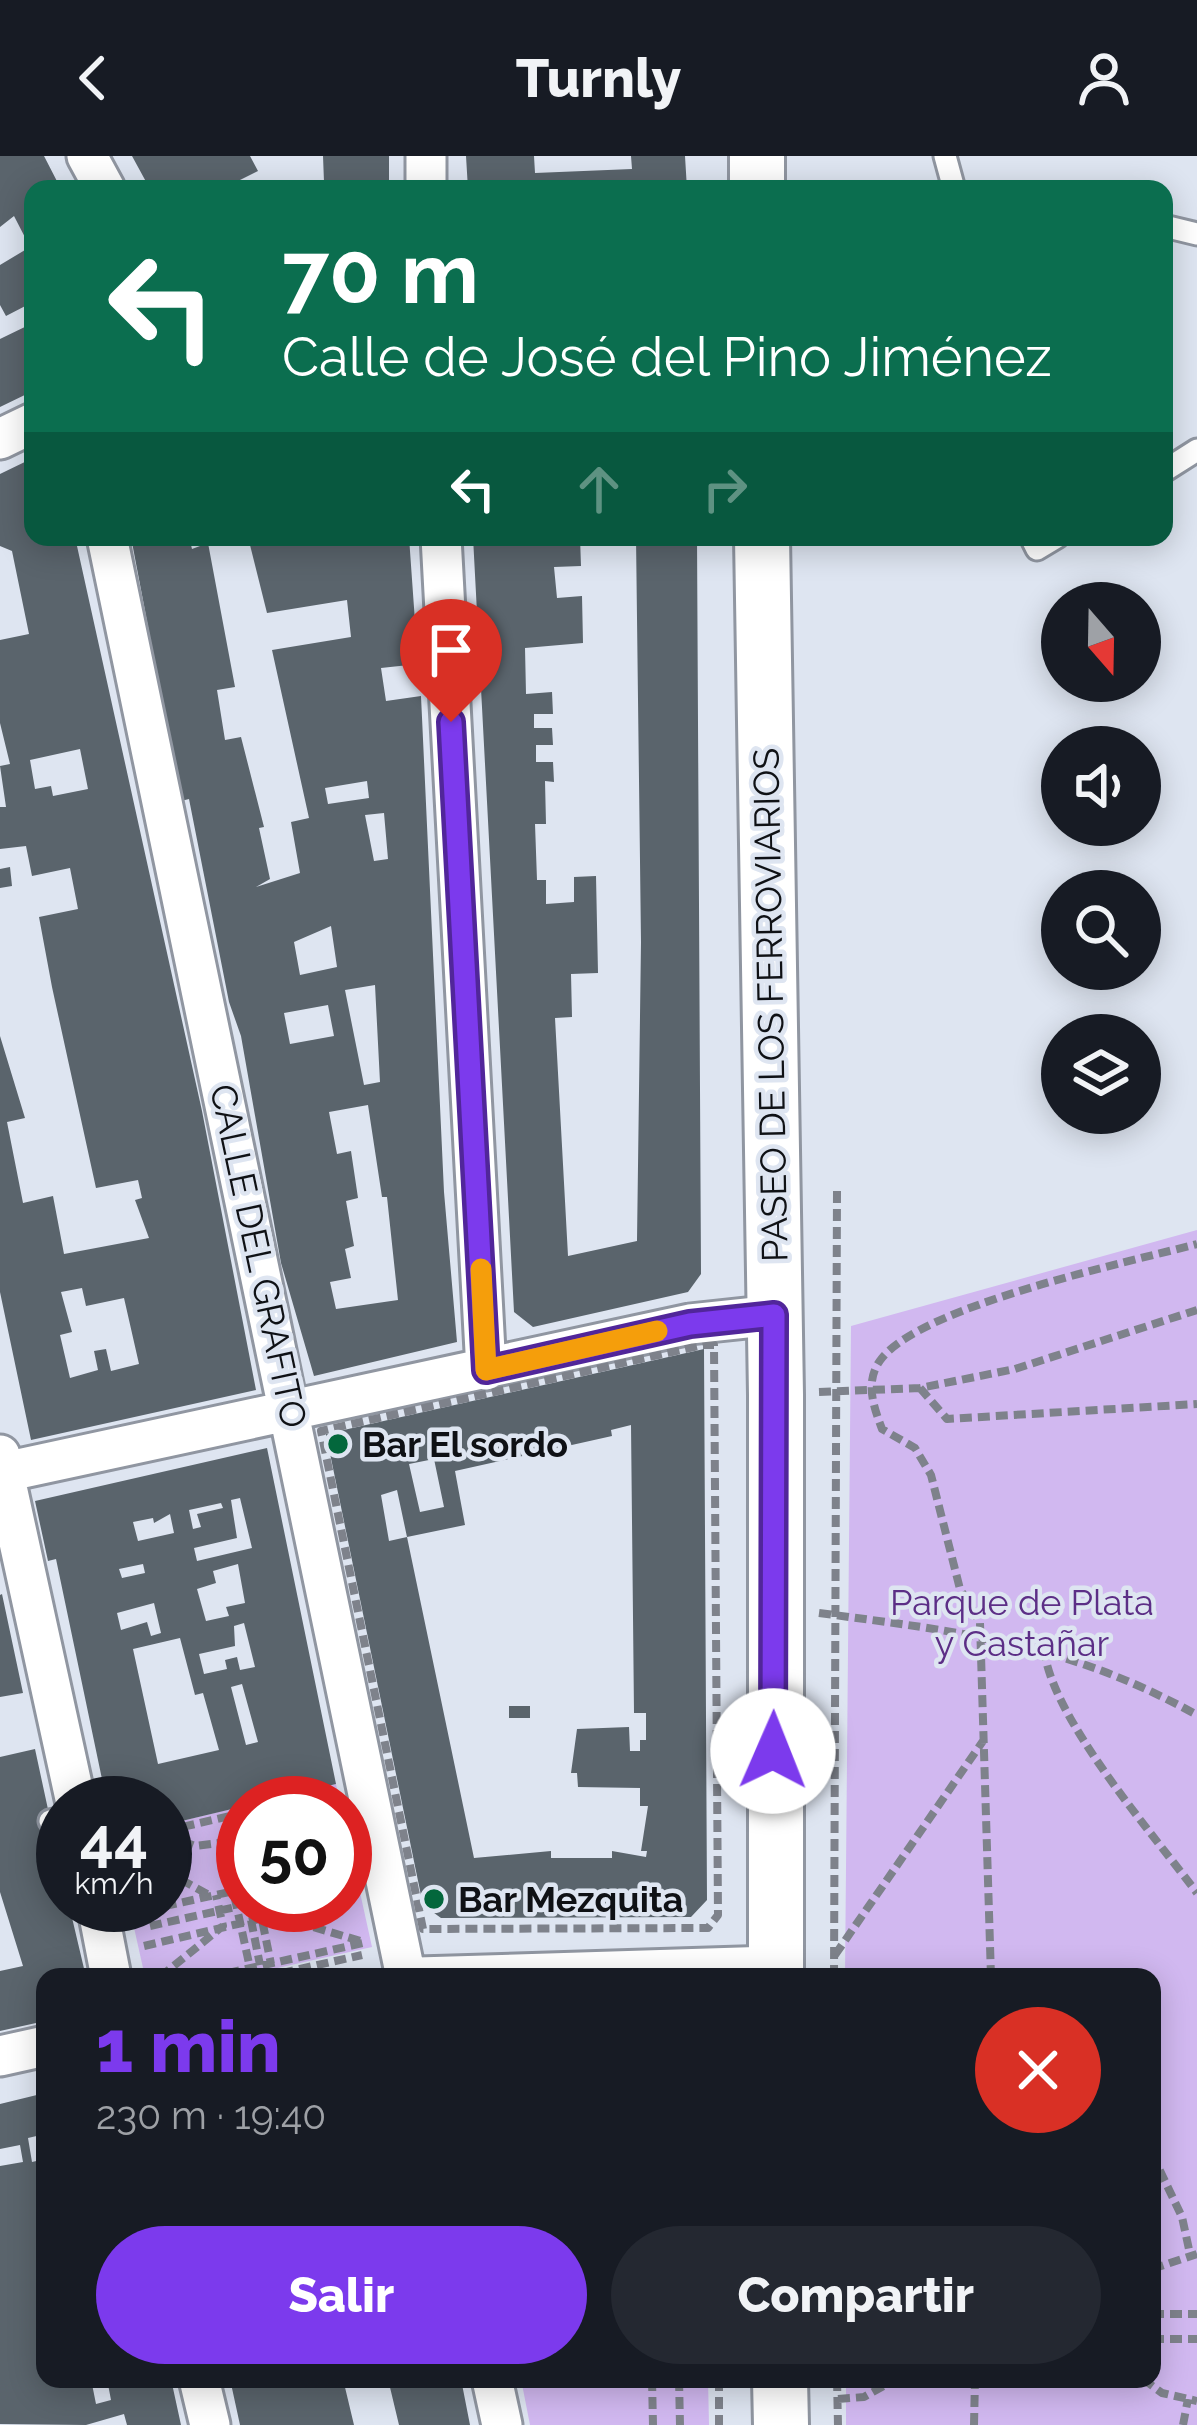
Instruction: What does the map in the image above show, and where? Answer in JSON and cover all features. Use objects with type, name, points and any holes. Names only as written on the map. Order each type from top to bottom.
[{"type":"main road","name":"PASEO DE LOS FERROVIARIOS","points":[[762,546],[774,1315],[776,1968]]},
{"type":"main road","points":[[780,2388],[781,2425]]},
{"type":"street","name":"CALLE DEL GRAFITO","points":[[109,546],[404,1968]]},
{"type":"street","points":[[441,546],[486,1370]]},
{"type":"street","points":[[56,1776],[1,1467],[292,1413],[690,1324],[774,1315]]},
{"type":"street","points":[[102,1932],[109,1968]]},
{"type":"street","points":[[0,2056],[36,2048]]},
{"type":"street","points":[[201,2388],[209,2425]]},
{"type":"street","points":[[494,2388],[502,2425]]},
{"type":"path","points":[[834,1968],[837,1191]]},
{"type":"path","points":[[991,1968],[980,1623],[960,1589],[931,1474],[915,1448],[882,1429],[871,1387],[880,1360],[937,1319],[1197,1244]]},
{"type":"path","points":[[836,1391],[920,1388],[1015,1370],[1197,1310]]},
{"type":"path","points":[[423,1929],[708,1928],[718,1915],[714,1345]]},
{"type":"path","points":[[920,1388],[946,1419],[1197,1404]]},
{"type":"path","points":[[776,1607],[1043,1648],[1106,1670],[1197,1714]]},
{"type":"path","points":[[1043,1648],[1046,1670],[1096,1757],[1197,1893]]},
{"type":"path","points":[[834,1956],[982,1741]]},
{"type":"path","points":[[192,1884],[213,1895],[216,1903]]},
{"type":"path","points":[[192,1899],[216,1894]]},
{"type":"path","points":[[150,1932],[149,1942],[216,1928]]},
{"type":"path","points":[[171,1968],[216,1932]]},
{"type":"path","points":[[249,1932],[260,1966]]},
{"type":"path","points":[[260,1966],[265,1932]]},
{"type":"path","points":[[251,1968],[364,1942],[331,1932]]},
{"type":"path","points":[[300,1968],[375,1950],[374,1935]]},
{"type":"path","points":[[1161,2172],[1194,2254],[1161,2267]]},
{"type":"path","points":[[1161,2314],[1197,2314]]},
{"type":"path","points":[[1161,2339],[1197,2339]]},
{"type":"path","points":[[652,2388],[653,2425]]},
{"type":"path","points":[[679,2388],[680,2425]]},
{"type":"path","points":[[719,2388],[719,2425]]},
{"type":"path","points":[[837,2388],[838,2425]]},
{"type":"path","points":[[838,2398],[864,2397],[880,2388]]},
{"type":"path","points":[[974,2425],[975,2388]]},
{"type":"path","points":[[1155,2388],[1193,2400],[1183,2425]]},
{"type":"green space","name":"Parque de Plata y Castañar","points":[[1197,1230],[1197,2425],[846,2425],[846,2388],[1161,2388],[1161,1968],[845,1968],[851,1326]]},
{"type":"green space","points":[[216,1813],[216,1932],[369,1932],[372,1947],[278,1968],[143,1968],[135,1932],[192,1932],[192,1818]]},
{"type":"green space","points":[[523,2388],[708,2388],[709,2425],[530,2425]]},
{"type":"building","points":[[0,156],[44,156],[56,180],[24,180],[24,235],[14,216],[0,227]]},
{"type":"building","points":[[132,156],[250,156],[258,171],[240,180],[145,180]]},
{"type":"building","points":[[323,156],[389,156],[389,180],[324,180]]},
{"type":"building","points":[[466,156],[534,156],[535,173],[632,169],[631,156],[685,156],[686,180],[467,180]]},
{"type":"building","points":[[24,251],[24,307],[6,316],[0,305],[0,265]]},
{"type":"building","points":[[24,327],[24,395],[0,407],[0,339]]},
{"type":"building","points":[[24,462],[24,546],[77,546],[202,1111],[256,1390],[31,1440],[0,1292],[0,1036],[25,1118],[7,1122],[23,1203],[53,1196],[64,1254],[149,1238],[135,1200],[142,1198],[138,1180],[96,1188],[52,987],[39,917],[78,909],[70,868],[32,876],[26,846],[0,849],[0,807],[6,807],[0,766],[10,764],[0,723],[0,640],[29,634],[12,551],[0,546],[0,474]],"holes":[[[80,749],[88,789],[53,796],[51,786],[35,789],[30,760]],[[82,1288],[86,1306],[124,1298],[139,1364],[111,1371],[106,1349],[94,1351],[98,1370],[70,1378],[60,1335],[72,1332],[61,1292]]]},
{"type":"building","points":[[133,546],[209,546],[235,687],[217,690],[225,740],[241,737],[264,827],[259,828],[270,879],[256,887],[300,873],[291,822],[309,818],[272,650],[351,637],[347,600],[267,613],[250,546],[410,546],[418,664],[381,668],[386,701],[421,696],[444,1192],[457,1342],[314,1376],[281,1263],[241,1036],[229,1002],[189,799],[181,801]],"holes":[[[367,781],[369,798],[328,804],[325,788]],[[384,813],[388,859],[374,861],[365,815]],[[331,926],[337,967],[300,975],[294,942]],[[375,985],[380,1082],[364,1085],[345,990]],[[328,1005],[334,1036],[290,1044],[284,1013]],[[368,1105],[382,1197],[387,1197],[398,1300],[336,1309],[330,1282],[351,1278],[345,1249],[354,1246],[346,1201],[358,1198],[351,1151],[337,1154],[329,1112]]]},
{"type":"building","points":[[473,546],[580,546],[581,566],[554,567],[557,598],[582,596],[583,643],[525,648],[526,694],[552,692],[553,714],[534,714],[534,728],[552,728],[553,745],[536,745],[536,762],[553,762],[554,782],[545,781],[546,824],[535,824],[537,880],[546,880],[546,904],[574,902],[574,877],[596,876],[598,973],[571,974],[572,1017],[555,1018],[568,1256],[637,1241],[641,942],[636,546],[697,546],[701,1274],[688,1292],[533,1327],[514,1312]]},
{"type":"building","points":[[10,867],[12,886],[0,888],[0,869]]},
{"type":"building","points":[[704,1349],[707,1900],[691,1917],[441,1918],[423,1905],[326,1434]],"holes":[[[631,1425],[634,1713],[646,1713],[646,1740],[640,1740],[640,1751],[630,1751],[629,1727],[577,1729],[571,1773],[577,1773],[578,1787],[640,1788],[640,1806],[648,1806],[641,1851],[647,1851],[646,1857],[612,1851],[612,1858],[551,1858],[551,1851],[474,1858],[407,1537],[465,1525],[455,1471],[612,1436],[611,1430]],[[434,1459],[444,1507],[420,1512],[409,1464]],[[397,1490],[407,1537],[389,1541],[381,1495]]]},
{"type":"building","points":[[267,1448],[334,1776],[216,1776],[216,1813],[192,1819],[192,1776],[101,1776],[56,1559],[48,1561],[35,1501]],"holes":[[[240,1498],[252,1548],[197,1561],[194,1548],[237,1538],[231,1500]],[[221,1503],[223,1508],[197,1514],[201,1527],[193,1529],[189,1510]],[[170,1514],[174,1533],[138,1541],[133,1522],[153,1518],[154,1523]],[[143,1564],[145,1573],[122,1578],[119,1569]],[[238,1564],[245,1603],[226,1607],[229,1616],[206,1621],[197,1589],[216,1583],[213,1571]],[[154,1603],[161,1633],[151,1636],[147,1622],[121,1630],[117,1613]],[[244,1623],[255,1667],[240,1670],[237,1657],[225,1660],[227,1669],[204,1674],[199,1654],[235,1646],[234,1626]],[[180,1638],[195,1695],[203,1693],[219,1750],[158,1764],[133,1649]],[[242,1684],[258,1742],[246,1745],[231,1687]]]},
{"type":"building","points":[[0,1595],[23,1693],[0,1697]]},
{"type":"building","points":[[509,1706],[530,1706],[530,1718],[509,1718]]},
{"type":"building","points":[[35,1749],[41,1776],[36,1776],[36,1932],[75,1932],[84,1968],[36,1968],[36,2023],[0,2031],[0,1971],[23,1966],[0,1892],[0,1757]]},
{"type":"building","points":[[36,2095],[36,2136],[28,2138],[32,2162],[36,2161],[36,2388],[93,2388],[96,2404],[111,2400],[109,2388],[173,2388],[181,2425],[127,2425],[124,2414],[86,2425],[0,2424],[0,2166],[23,2162],[20,2145],[0,2149],[0,2104]]},
{"type":"building","points":[[232,2388],[345,2388],[354,2425],[240,2425]]},
{"type":"building","points":[[390,2388],[463,2388],[470,2425],[399,2425]]},
{"type":"slow traffic","points":[[481,1269],[486,1370],[657,1331]]},
{"type":"place","name":"Bar El sordo","points":[[338,1444]]},
{"type":"place","name":"Bar Mezquita","points":[[434,1899]]},
{"type":"route","points":[[451,722],[486,1370],[690,1324],[774,1315],[773,1751]]}]
